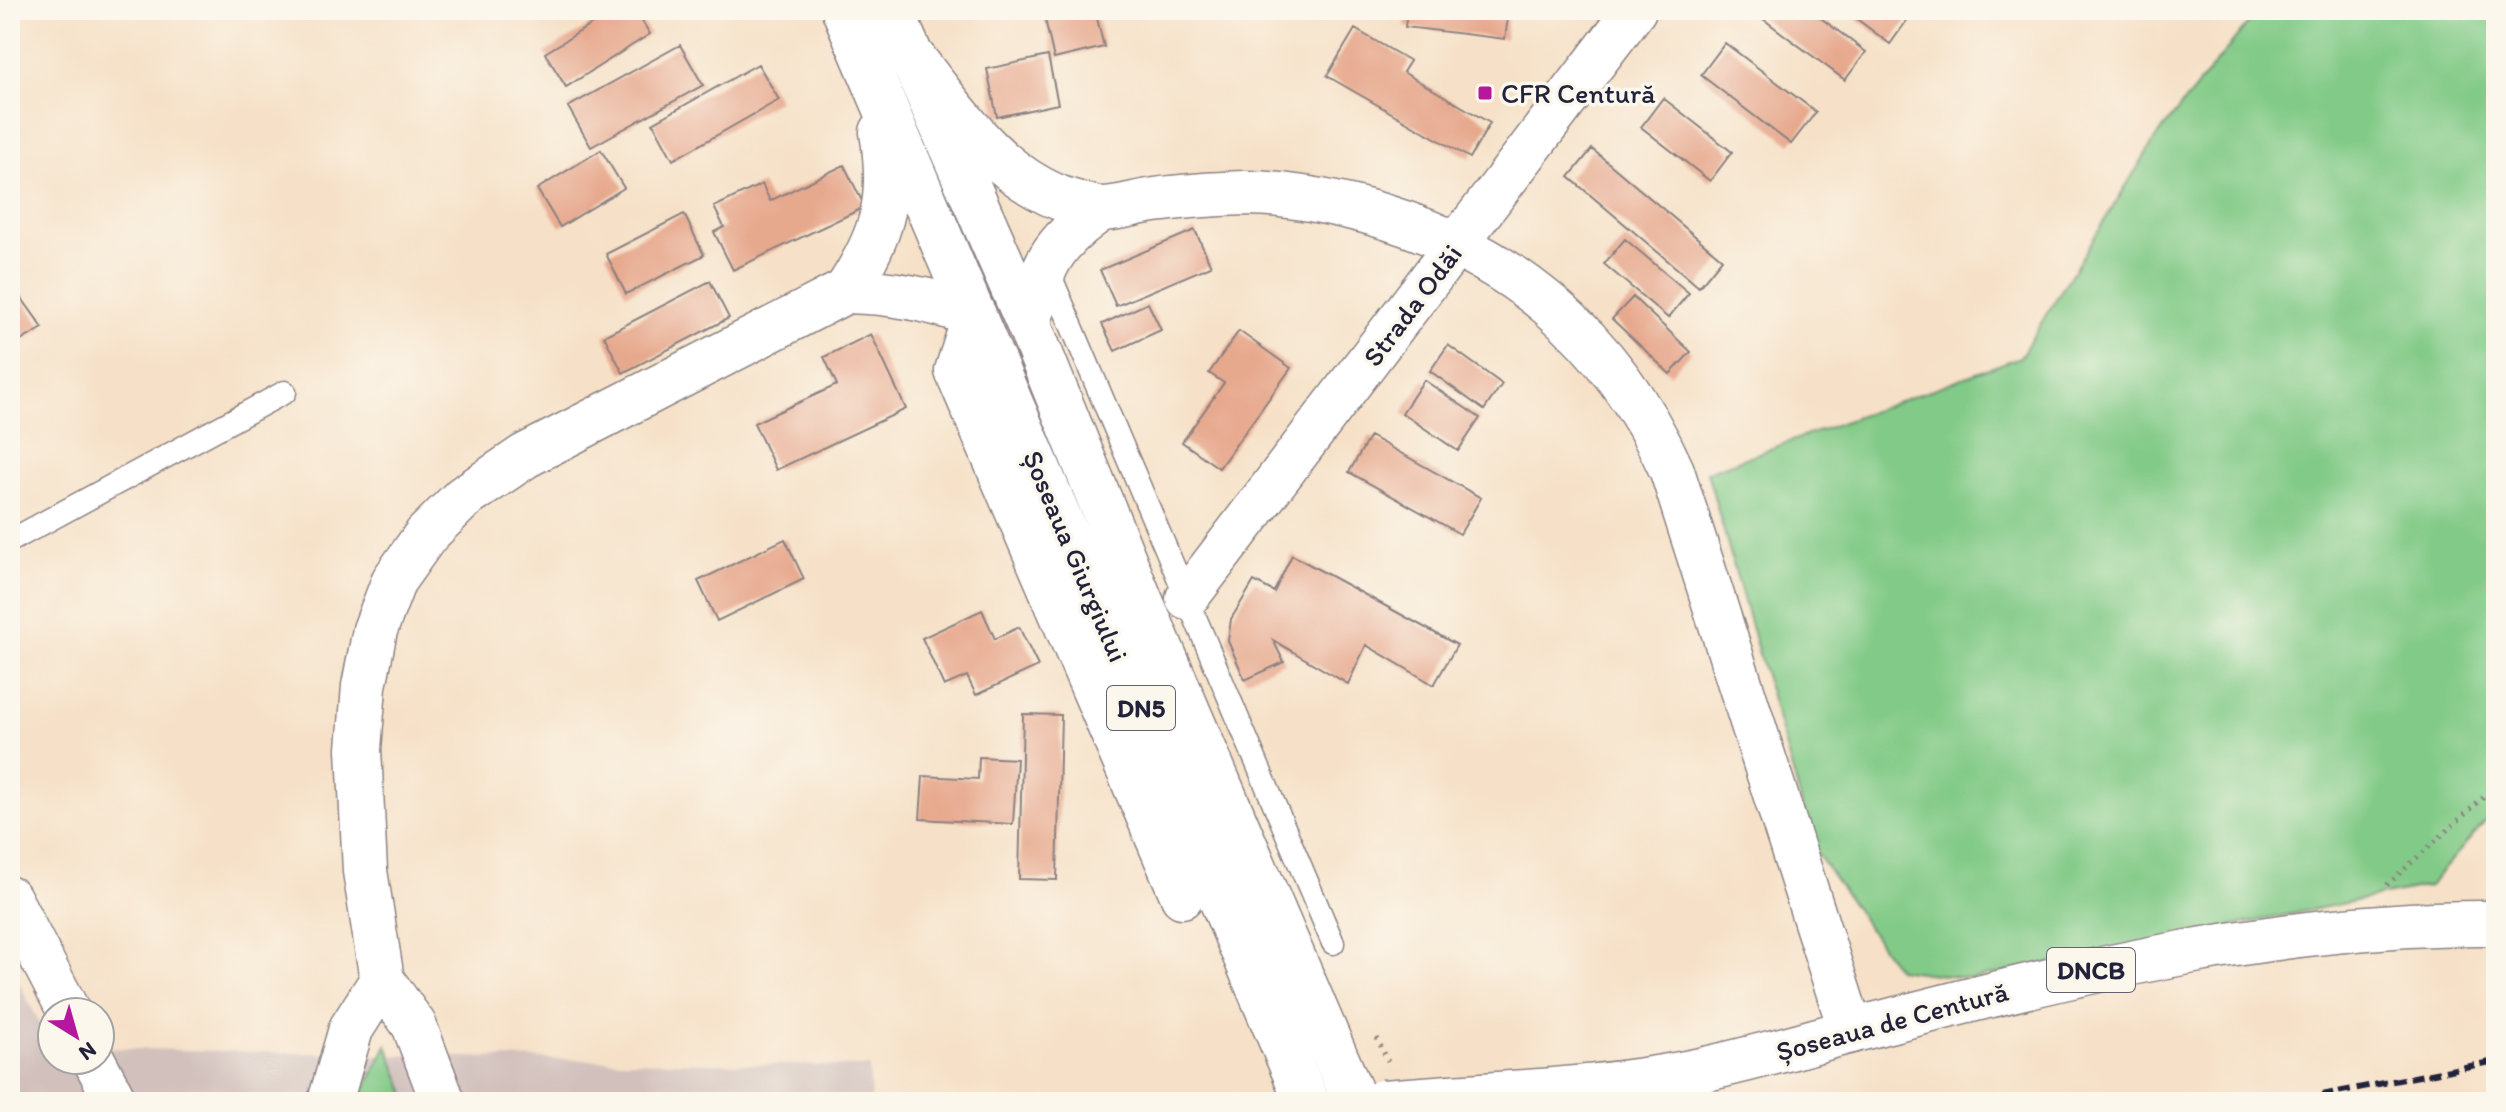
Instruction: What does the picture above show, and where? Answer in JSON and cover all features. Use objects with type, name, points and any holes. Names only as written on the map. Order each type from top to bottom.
[{"type":"main road","name":"Șoseaua Giurgiului","points":[[844,10],[1307,1102]]},
{"type":"main road","name":"Șoseaua Giurgiului","points":[[891,10],[1029,325],[1140,599],[1355,1102]]},
{"type":"main road","points":[[913,58],[998,161],[1026,181],[1061,198],[1101,209],[1155,200],[1247,193],[1326,201],[1396,220],[1458,245],[1505,269],[1568,321],[1611,368],[1651,424],[1676,484],[1851,1031]]},
{"type":"main road","points":[[846,291],[880,231],[888,189],[872,77]]},
{"type":"main road","points":[[1029,325],[1037,283],[1045,264],[1078,225],[1101,209]]},
{"type":"main road","points":[[443,1102],[414,1025],[382,980],[365,871],[359,749],[364,686],[375,630],[394,580],[426,535],[463,498],[525,456],[846,291],[893,292],[928,298],[974,315]]},
{"type":"main road","name":"Șoseaua de Centură","points":[[1387,1084],[1450,1097],[1625,1083],[1751,1059],[2087,971],[2215,945],[2334,929],[2496,923]]},
{"type":"main road","points":[[330,1102],[351,1029],[382,980]]},
{"type":"street","name":"Strada Odăi","points":[[1187,598],[1635,10]]},
{"type":"street","points":[[974,315],[956,371],[1182,897]]},
{"type":"street","points":[[10,898],[61,996]]},
{"type":"street","points":[[102,1076],[116,1102]]},
{"type":"lane","points":[[1045,264],[1333,943]]},
{"type":"lane","points":[[10,541],[285,392]]},
{"type":"path","points":[[2334,929],[2423,855],[2496,786]]},
{"type":"path","points":[[1371,1025],[1387,1084]]},
{"type":"shaded area","points":[[10,966],[36,1016],[36,1076],[116,1076],[116,1048],[869,1067],[871,1102],[10,1102]]},
{"type":"green space","points":[[2259,10],[2496,10],[2496,809],[2429,886],[1972,979],[1897,969],[1815,850],[1707,472],[2020,357],[2157,136]]},
{"type":"green space","points":[[387,1045],[409,1102],[360,1101]]},
{"type":"building","points":[[615,10],[635,10],[650,34],[566,87],[545,53]]},
{"type":"building","points":[[1043,10],[1095,10],[1104,47],[1054,59]]},
{"type":"building","points":[[1407,10],[1509,10],[1505,39],[1405,27]]},
{"type":"building","points":[[1751,10],[1810,10],[1866,52],[1845,80]]},
{"type":"building","points":[[1845,10],[1910,10],[1913,12],[1890,44]]},
{"type":"building","points":[[1355,29],[1410,61],[1403,72],[1490,123],[1470,158],[1327,76]]},
{"type":"building","points":[[1725,43],[1816,112],[1791,144],[1701,75]]},
{"type":"building","points":[[680,45],[703,85],[591,147],[568,107]]},
{"type":"building","points":[[1048,56],[1058,104],[997,117],[987,69]]},
{"type":"building","points":[[758,64],[779,100],[673,160],[653,123]]},
{"type":"building","points":[[1663,98],[1732,152],[1710,181],[1641,127]]},
{"type":"building","points":[[1592,149],[1722,259],[1699,287],[1569,177]]},
{"type":"building","points":[[601,150],[624,188],[560,227],[537,189]]},
{"type":"building","points":[[844,165],[865,207],[733,270],[714,232],[724,227],[714,207],[762,184],[770,201]]},
{"type":"building","points":[[684,214],[704,255],[626,294],[606,254]]},
{"type":"building","points":[[1195,230],[1211,266],[1116,306],[1100,270]]},
{"type":"building","points":[[1625,239],[1689,293],[1668,318],[1604,264]]},
{"type":"building","points":[[710,281],[729,318],[623,373],[604,336]]},
{"type":"building","points":[[18,293],[43,328],[10,347],[10,299]]},
{"type":"building","points":[[1633,297],[1691,352],[1670,374],[1612,319]]},
{"type":"building","points":[[1148,303],[1161,330],[1115,351],[1102,324]]},
{"type":"building","points":[[1239,331],[1291,368],[1219,468],[1182,442],[1224,383],[1209,373]]},
{"type":"building","points":[[871,334],[906,409],[776,470],[754,423],[837,385],[824,357]]},
{"type":"building","points":[[1448,345],[1502,384],[1484,410],[1430,371]]},
{"type":"building","points":[[1424,380],[1480,418],[1458,451],[1402,413]]},
{"type":"building","points":[[1370,436],[1481,498],[1460,534],[1349,472]]},
{"type":"building","points":[[785,539],[804,579],[717,621],[698,581]]},
{"type":"building","points":[[1292,555],[1457,645],[1434,685],[1366,645],[1348,684],[1273,640],[1284,662],[1245,680],[1228,641],[1231,619],[1254,581],[1274,592]]},
{"type":"building","points":[[982,610],[995,639],[1019,627],[1038,666],[976,695],[967,676],[944,686],[922,638]]},
{"type":"building","points":[[1023,714],[1061,715],[1057,880],[1019,879]]},
{"type":"building","points":[[979,757],[1017,759],[1013,824],[920,819],[923,776],[978,779]]},
{"type":"railway","points":[[2286,1102],[2496,1061]]},
{"type":"railway","points":[[2491,1102],[2496,1101]]},
{"type":"place","name":"CFR Centură","points":[[1485,93]]}]
